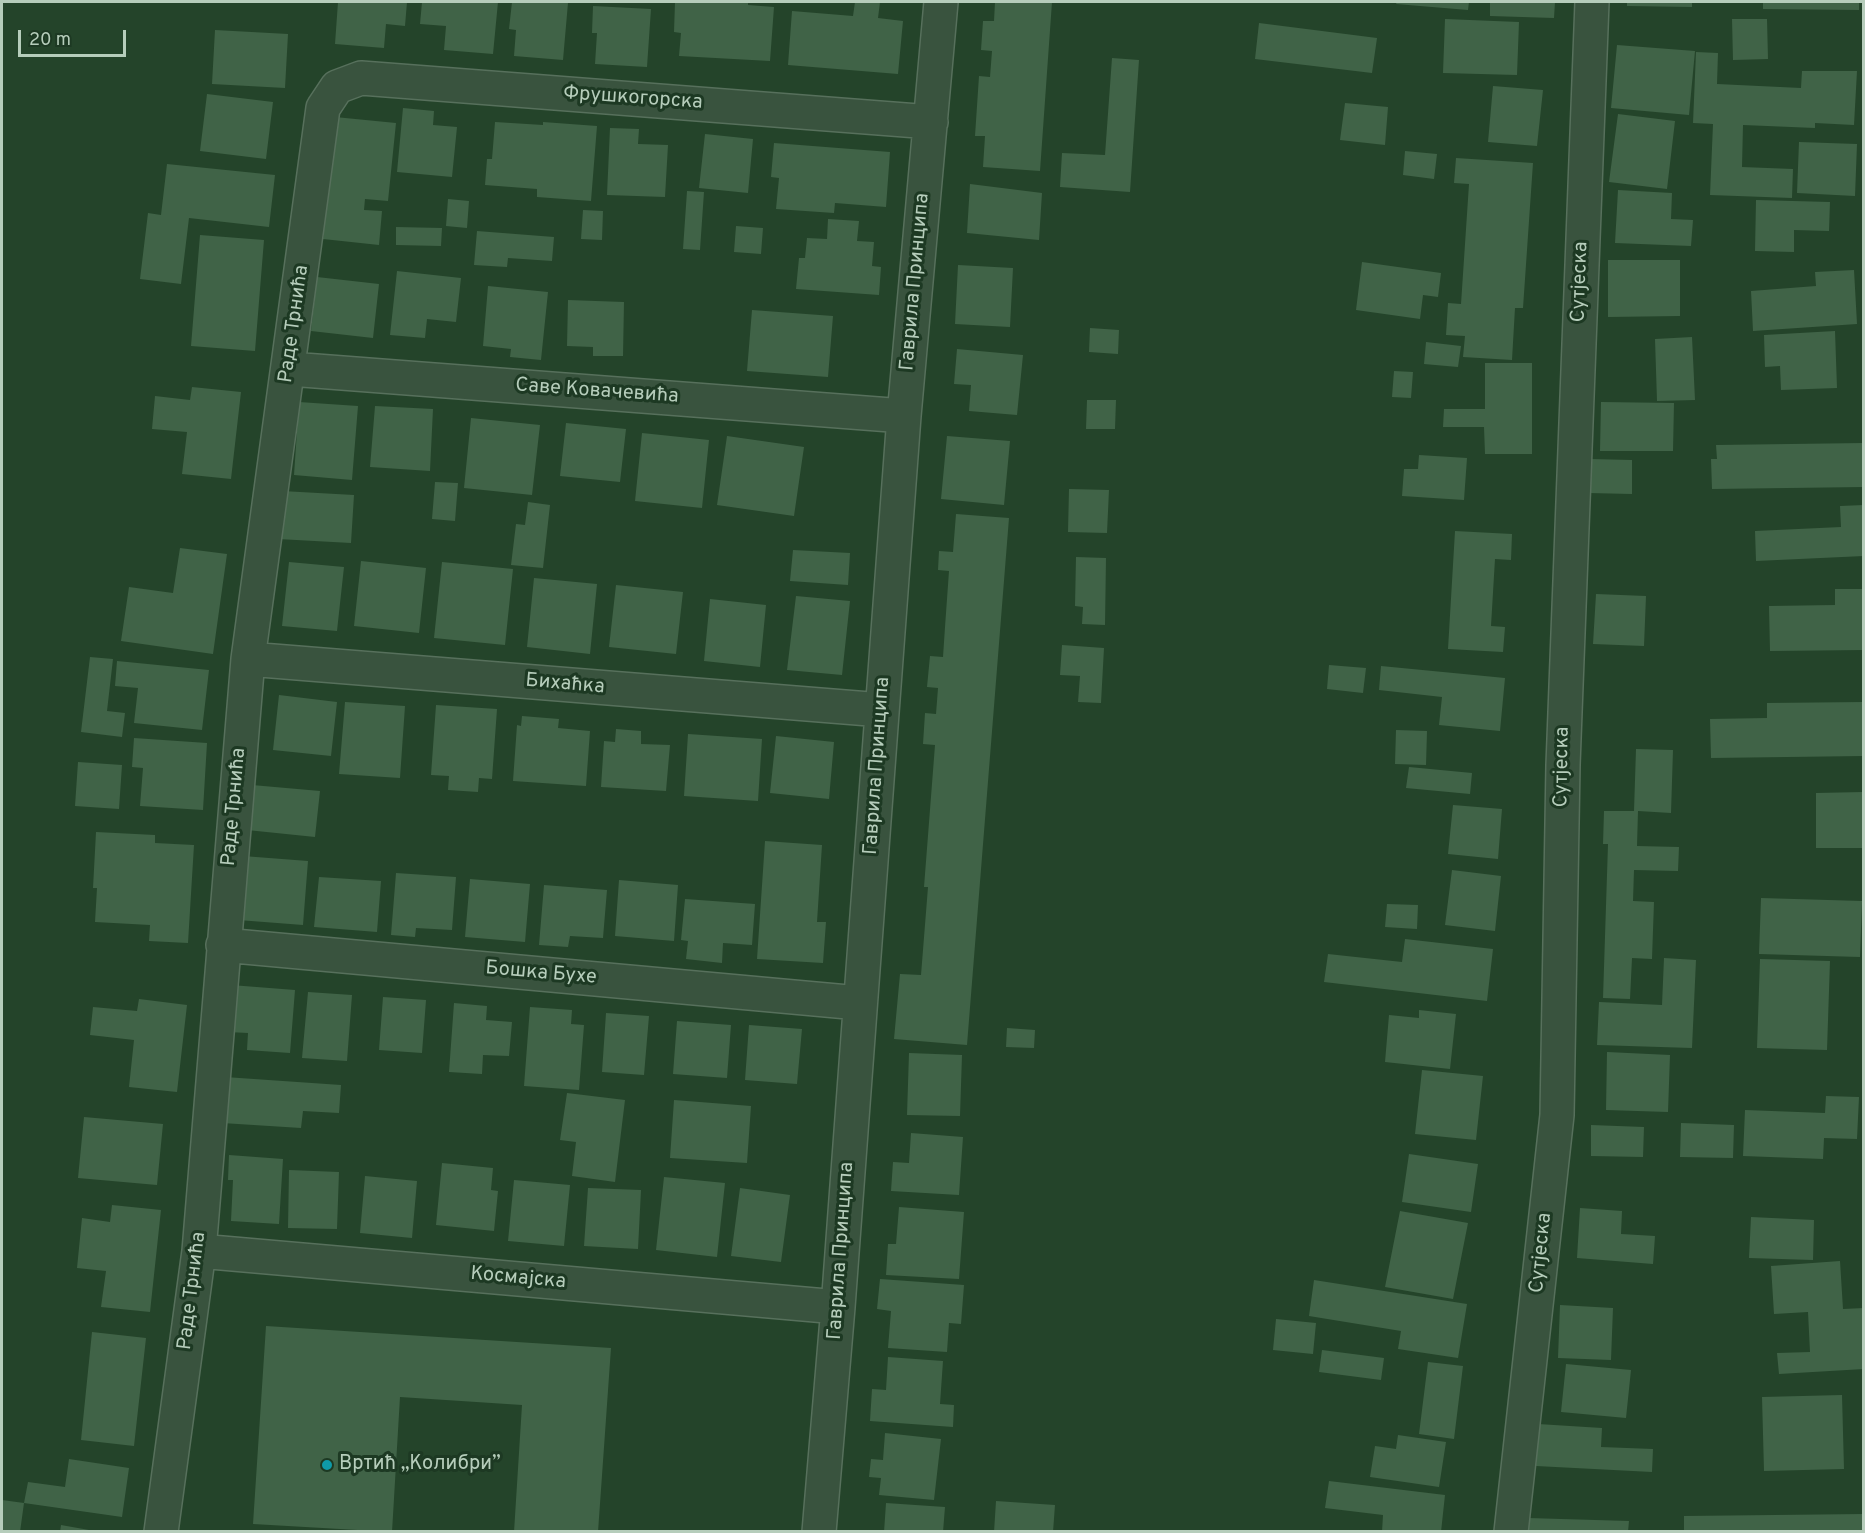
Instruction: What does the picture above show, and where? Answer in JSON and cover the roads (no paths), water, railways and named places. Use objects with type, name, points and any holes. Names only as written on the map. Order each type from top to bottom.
[{"type":"street","name":"Гаврила Принципа","points":[[819,1532],[838,1307],[904,416],[941,2]]},
{"type":"street","name":"Сутјеска","points":[[1511,1532],[1557,1114],[1563,765],[1592,2]]},
{"type":"street","name":"Фрушкогорска","points":[[337,87],[361,78],[931,122]]},
{"type":"street","name":"Раде Трнића","points":[[161,1532],[199,1251],[248,659],[290,369],[323,108],[337,87]]},
{"type":"street","name":"Саве Ковачевића","points":[[290,369],[904,416]]},
{"type":"street","name":"Бихаћка","points":[[248,659],[882,710]]},
{"type":"street","name":"Бошка Бухе","points":[[224,945],[859,1003]]},
{"type":"street","name":"Космајска","points":[[199,1251],[838,1307]]},
{"type":"place","name":"Вртић „Колибри”","points":[[327,1465]]}]
